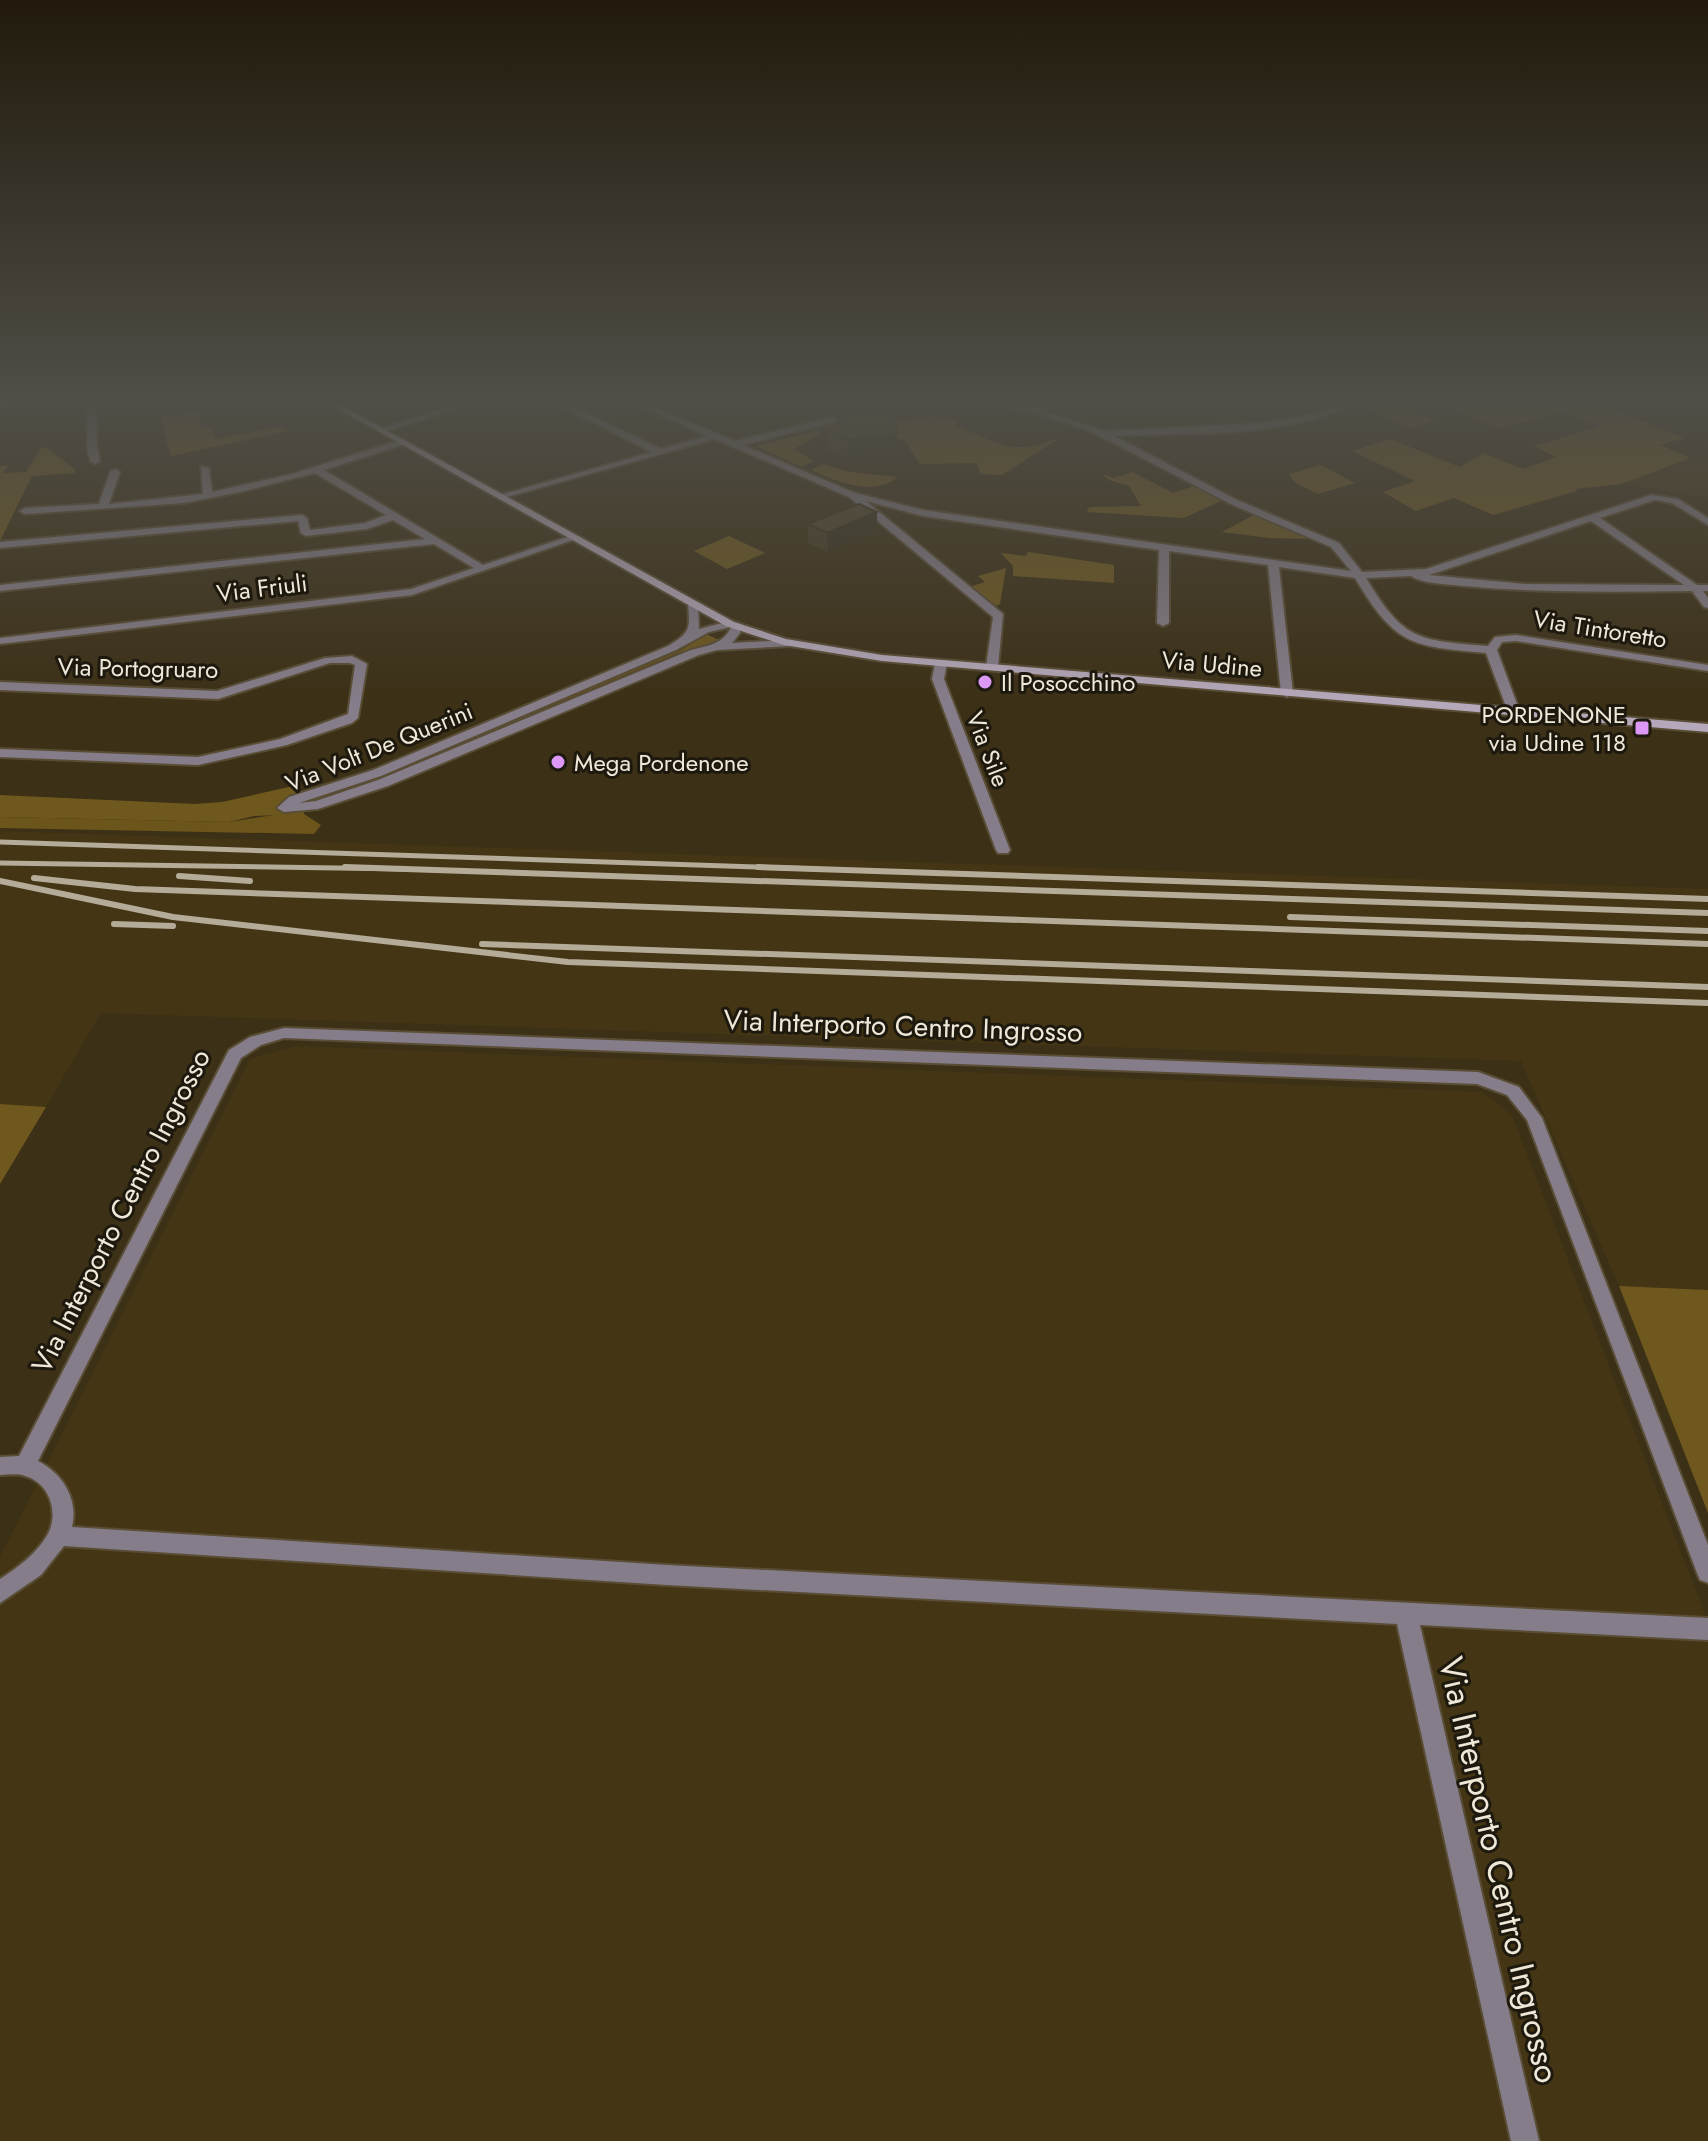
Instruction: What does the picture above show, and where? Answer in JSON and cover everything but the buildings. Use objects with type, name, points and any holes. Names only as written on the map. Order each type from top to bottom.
[{"type":"main road","name":"Via Udine","points":[[513,503],[733,625],[790,643],[837,653],[1708,730]]},
{"type":"street","points":[[103,507],[104,503]]},
{"type":"street","points":[[25,511],[142,503]]},
{"type":"street","points":[[372,503],[481,568]]},
{"type":"street","points":[[862,503],[999,616],[992,667]]},
{"type":"street","points":[[883,503],[923,513],[1359,575],[1427,572],[1637,503]]},
{"type":"street","points":[[1236,503],[1335,545],[1348,556],[1392,624],[1406,636],[1425,642],[1491,650],[1514,712]]},
{"type":"street","points":[[1678,503],[1708,522]]},
{"type":"street","points":[[306,533],[367,526],[394,516]]},
{"type":"street","points":[[0,545],[302,518],[306,533],[303,555]]},
{"type":"street","points":[[1593,518],[1695,588],[1708,605]]},
{"type":"street","name":"Via Friuli","points":[[0,641],[412,592],[574,538]]},
{"type":"street","points":[[0,588],[433,541]]},
{"type":"street","points":[[1163,623],[1164,548]]},
{"type":"street","points":[[1273,563],[1287,693]]},
{"type":"street","points":[[1406,575],[1458,584],[1708,588]]},
{"type":"street","points":[[684,643],[695,626],[693,604]]},
{"type":"street","name":"Via Volt De Querini","points":[[733,625],[705,630],[684,643],[444,751],[334,800],[284,808],[294,800],[444,751],[706,649],[730,639],[733,625]]},
{"type":"street","name":"Via Tintoretto","points":[[1491,650],[1499,639],[1516,638],[1708,668]]},
{"type":"street","name":"Via Volt De Querini","points":[[706,649],[790,643]]},
{"type":"street","name":"Via Portogruaro","points":[[0,686],[218,695],[329,660],[347,659],[361,664],[354,715],[343,723],[283,742],[198,761],[0,753]]},
{"type":"street","name":"Via Sile","points":[[941,663],[938,679],[1003,850]]},
{"type":"street","name":"Via Interporto Centro Ingrosso","points":[[25,1466],[235,1054],[256,1041],[284,1033],[1478,1078],[1513,1091],[1534,1118],[1708,1573]]},
{"type":"street","points":[[0,1466],[25,1466],[47,1475],[59,1489],[63,1508],[59,1536],[25,1576],[0,1592]]},
{"type":"street","name":"Via Interporto Centro Ingrosso","points":[[59,1536],[698,1576],[1708,1629]]},
{"type":"street","name":"Via Interporto Centro Ingrosso","points":[[1406,1613],[1525,2141]]},
{"type":"shaded area","points":[[0,503],[19,503],[0,541]]},
{"type":"shaded area","points":[[1139,503],[1217,503],[1184,518],[1087,512],[1089,507],[1141,506]]},
{"type":"shaded area","points":[[1402,503],[1440,503],[1416,511]]},
{"type":"shaded area","points":[[1465,503],[1535,503],[1493,515]]},
{"type":"shaded area","points":[[1254,515],[1314,539],[1269,538],[1222,532]]},
{"type":"shaded area","points":[[729,536],[765,553],[727,569],[694,551]]},
{"type":"shaded area","points":[[1028,552],[1114,565],[1114,583],[1013,576],[1013,566],[1001,553],[1026,556]]},
{"type":"shaded area","points":[[1006,568],[1000,604],[996,606],[969,587],[985,582],[978,576]]},
{"type":"shaded area","points":[[706,634],[721,641],[678,653],[452,747],[681,650]]},
{"type":"shaded area","points":[[298,785],[304,814],[254,816],[229,822],[0,817],[0,795],[195,804],[222,802]]},
{"type":"shaded area","points":[[287,813],[304,814],[321,825],[314,834],[0,828],[0,817],[229,822]]},
{"type":"shaded area","points":[[0,831],[1708,889],[1708,1290],[1619,1286],[1521,1061],[101,1013],[46,1107],[0,1104]]},
{"type":"shaded area","points":[[296,1046],[1482,1092],[1512,1115],[1708,1622],[1708,2141],[0,2141],[0,1557],[250,1059]]},
{"type":"shaded area","points":[[0,1104],[46,1107],[0,1184]]},
{"type":"shaded area","points":[[1619,1286],[1708,1290],[1708,1513]]},
{"type":"railway","points":[[0,842],[787,868]]},
{"type":"railway","points":[[0,863],[404,869]]},
{"type":"railway","points":[[345,867],[404,869]]},
{"type":"railway","points":[[758,867],[787,868]]},
{"type":"railway","points":[[787,868],[818,869]]},
{"type":"railway","points":[[787,868],[1708,899]]},
{"type":"railway","points":[[404,869],[1708,913]]},
{"type":"railway","points":[[179,876],[250,881]]},
{"type":"railway","points":[[34,878],[135,889],[1708,944]]},
{"type":"railway","points":[[0,881],[173,917],[568,962],[1708,1003]]},
{"type":"railway","points":[[1290,917],[1708,931]]},
{"type":"railway","points":[[114,924],[173,926]]},
{"type":"railway","points":[[482,944],[1708,987]]},
{"type":"place","name":"Il Posocchino","points":[[985,682]]},
{"type":"place","name":"PORDENONE via Udine 118","points":[[1642,728]]},
{"type":"place","name":"Mega Pordenone","points":[[558,762]]}]
